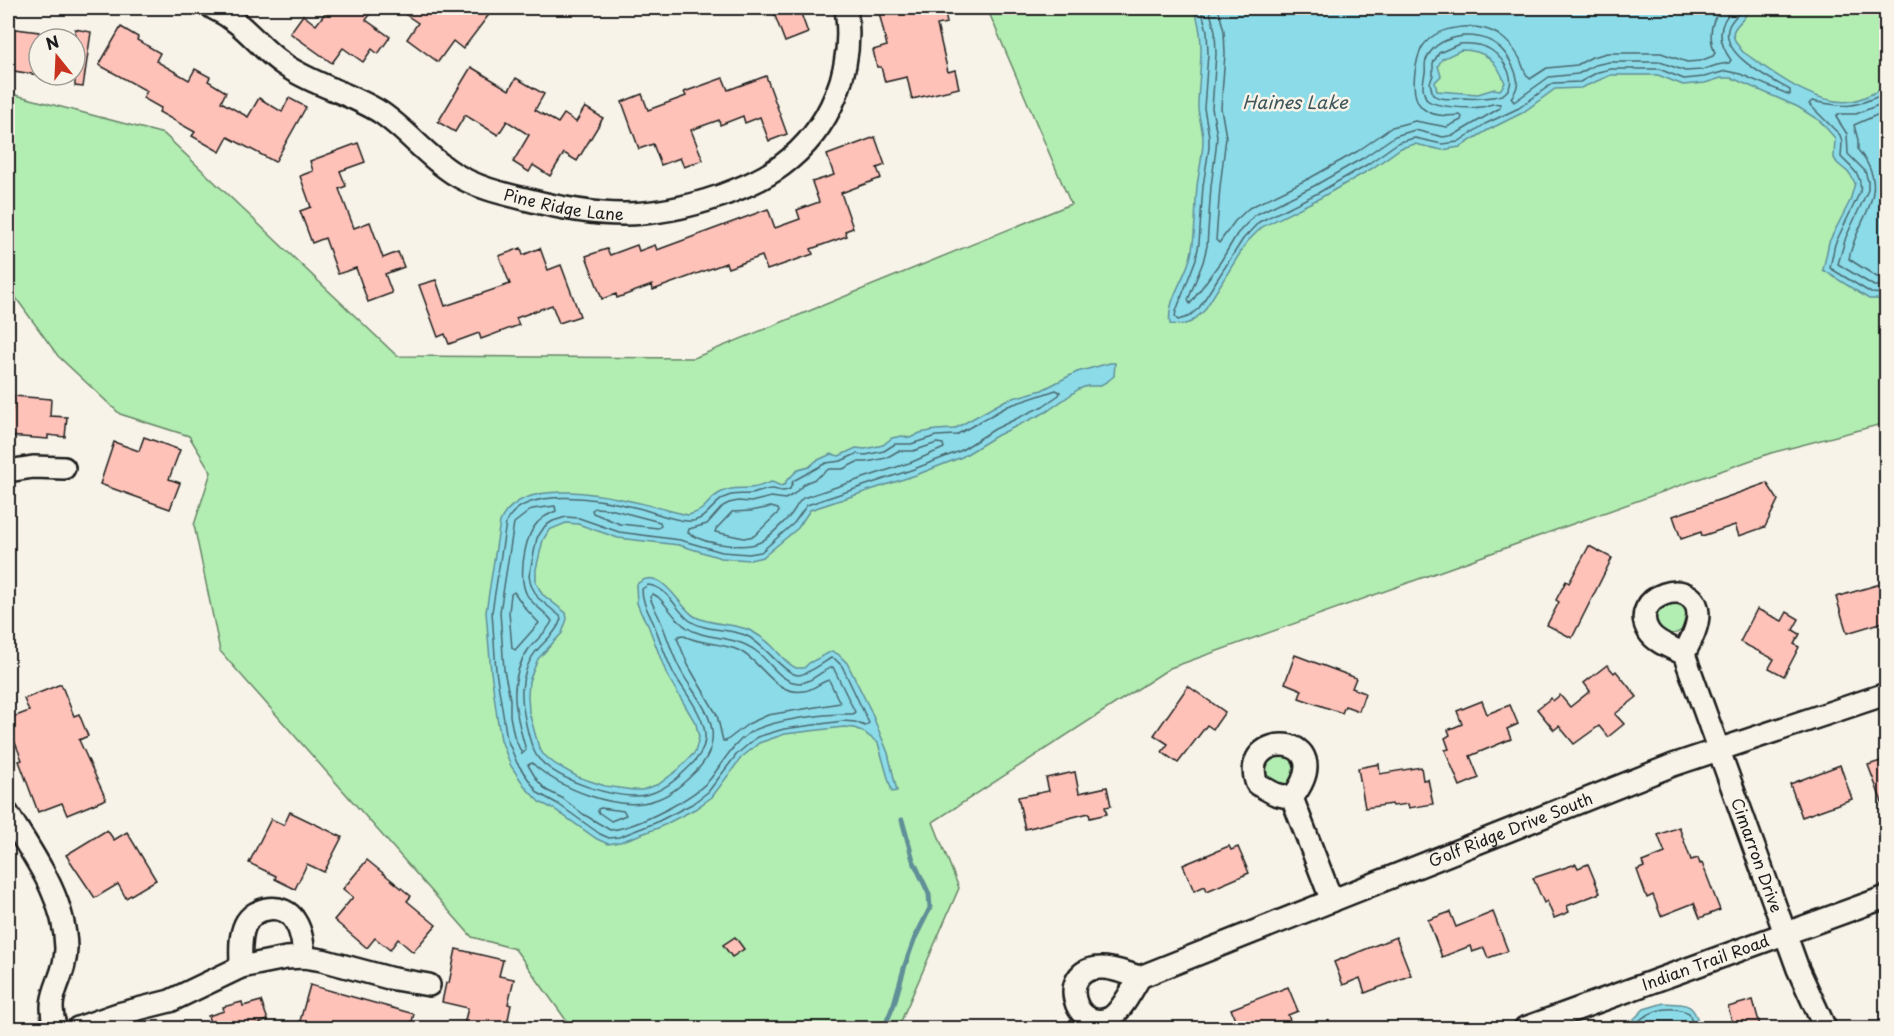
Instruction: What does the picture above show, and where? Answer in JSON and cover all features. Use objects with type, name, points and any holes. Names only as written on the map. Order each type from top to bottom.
[{"type":"street","name":"Pine Ridge Lane","points":[[213,8],[240,23],[284,64],[311,80],[364,103],[387,117],[440,164],[468,181],[497,192],[556,207],[593,214],[614,215],[652,214],[699,203],[770,174],[799,151],[824,120],[842,78],[848,48],[846,8]]},
{"type":"street","points":[[8,471],[33,467],[64,468]]},
{"type":"street","name":"Cimarron Drive","points":[[1684,654],[1785,934],[1825,1029]]},
{"type":"street","name":"Golf Ridge Drive South","points":[[1140,977],[1673,765],[1887,694]]},
{"type":"street","points":[[1292,798],[1332,901]]},
{"type":"street","points":[[8,814],[54,892],[64,932],[65,963],[52,997],[51,1009],[56,1029]]},
{"type":"street","name":"Indian Trail Road","points":[[1525,1029],[1887,897]]},
{"type":"street","points":[[241,967],[242,934],[245,925],[249,918],[265,909],[283,910],[295,919],[301,935],[304,957]]},
{"type":"street","points":[[78,1029],[118,1014],[170,1000],[241,967],[286,958],[304,957],[429,986]]},
{"type":"green space","points":[[987,8],[1886,8],[1886,423],[1771,453],[1170,668],[933,822],[959,888],[898,1028],[550,1028],[566,1020],[515,949],[472,937],[220,651],[194,525],[211,472],[189,436],[120,414],[58,356],[8,287],[8,93],[164,134],[397,356],[694,358],[1071,204]]},
{"type":"green space","points":[[1671,602],[1682,607],[1687,618],[1682,629],[1671,634],[1660,629],[1655,618],[1660,607]]},
{"type":"green space","points":[[1280,755],[1291,759],[1295,770],[1291,781],[1280,785],[1269,781],[1265,770],[1269,759]]},
{"type":"water","name":"Haines Lake","points":[[1194,8],[1749,8],[1733,31],[1736,43],[1743,52],[1794,86],[1823,99],[1838,101],[1856,100],[1886,87],[1886,299],[1869,299],[1823,270],[1829,242],[1850,201],[1855,183],[1850,174],[1834,158],[1835,138],[1820,121],[1798,107],[1732,78],[1683,85],[1658,75],[1611,75],[1581,88],[1555,89],[1522,113],[1460,147],[1442,150],[1415,144],[1401,148],[1371,169],[1320,198],[1262,227],[1247,242],[1204,311],[1191,322],[1182,325],[1170,324],[1171,306],[1191,255],[1195,229],[1203,136],[1198,108],[1201,46]],"holes":[[[1461,50],[1484,55],[1494,63],[1505,83],[1500,90],[1494,89],[1478,94],[1437,91],[1435,82],[1441,76],[1438,66],[1442,59]]]},
{"type":"water","points":[[1115,363],[1114,376],[1108,381],[1099,386],[1079,389],[1046,412],[998,435],[962,457],[916,475],[810,510],[798,528],[763,557],[750,560],[721,558],[679,545],[618,538],[578,524],[566,523],[549,530],[543,540],[536,569],[536,582],[542,594],[566,613],[567,619],[562,633],[538,659],[529,681],[528,696],[529,712],[539,748],[555,764],[578,777],[605,786],[642,790],[659,784],[679,769],[695,752],[699,737],[696,724],[667,675],[637,603],[636,585],[645,579],[653,579],[668,588],[694,616],[706,621],[749,630],[772,646],[796,668],[804,668],[832,651],[838,654],[847,663],[870,709],[888,753],[897,791],[892,792],[878,743],[862,731],[844,727],[785,734],[759,743],[741,758],[712,797],[695,809],[658,828],[620,842],[608,844],[597,839],[554,809],[539,802],[526,788],[511,766],[501,740],[491,672],[486,612],[500,522],[513,505],[534,495],[559,492],[587,493],[688,515],[700,511],[713,498],[726,490],[755,487],[772,482],[781,486],[786,484],[786,481],[798,470],[809,467],[831,454],[839,456],[856,448],[865,449],[883,445],[892,438],[902,436],[910,438],[920,433],[954,429],[1006,400],[1042,390],[1077,372]]},
{"type":"water","points":[[1664,1003],[1689,1006],[1700,1028],[1625,1028],[1644,1009]]},
{"type":"building","points":[[329,8],[375,8],[366,20],[390,37],[378,54],[372,49],[363,62],[343,48],[332,63],[290,33],[303,15],[316,25]]},
{"type":"building","points":[[396,8],[494,8],[463,49],[453,41],[438,62],[407,39],[418,23]]},
{"type":"building","points":[[772,8],[799,8],[808,33],[785,42]]},
{"type":"building","points":[[878,8],[944,8],[947,23],[937,25],[948,72],[955,70],[959,88],[912,99],[907,77],[885,82],[881,67],[877,67],[873,50],[887,46]]},
{"type":"building","points":[[121,27],[138,37],[137,40],[160,53],[156,61],[189,80],[195,69],[210,77],[208,81],[226,92],[221,102],[248,117],[259,98],[282,112],[289,98],[306,107],[275,162],[228,137],[220,152],[192,136],[195,132],[159,112],[161,108],[143,98],[147,91],[99,65]]},
{"type":"building","points":[[8,28],[27,30],[27,73],[8,70]]},
{"type":"building","points":[[87,31],[91,32],[87,60]]},
{"type":"building","points":[[471,67],[509,90],[516,78],[544,94],[535,110],[558,123],[564,114],[576,122],[585,107],[603,118],[577,161],[564,153],[550,176],[533,165],[529,172],[513,162],[529,135],[507,121],[498,135],[465,115],[455,132],[438,122]]},
{"type":"building","points":[[766,76],[787,134],[769,141],[760,117],[745,123],[743,116],[720,125],[719,120],[691,130],[703,160],[684,167],[680,158],[661,165],[653,144],[639,149],[622,102],[642,94],[648,110],[686,96],[684,92],[723,78],[728,90]]},
{"type":"building","points":[[875,137],[885,165],[877,168],[881,178],[841,193],[853,228],[845,231],[847,236],[811,249],[813,254],[767,270],[762,256],[728,268],[726,263],[653,290],[652,285],[617,298],[616,294],[602,299],[586,256],[607,249],[610,255],[637,245],[639,251],[655,245],[657,250],[768,209],[775,228],[800,219],[797,210],[819,202],[812,182],[834,175],[827,155]]},
{"type":"building","points":[[358,143],[365,162],[340,171],[346,186],[339,189],[354,228],[370,222],[383,258],[398,252],[404,267],[385,274],[392,293],[368,302],[356,268],[338,274],[325,238],[312,243],[300,211],[311,207],[300,176],[313,171],[310,161]]},
{"type":"building","points":[[521,248],[523,255],[540,248],[548,270],[561,265],[580,316],[559,323],[552,305],[516,318],[519,325],[481,339],[479,333],[449,344],[445,334],[438,337],[419,285],[436,280],[445,306],[510,284],[499,256]]},
{"type":"building","points":[[13,396],[51,399],[50,416],[67,417],[65,437],[48,435],[48,439],[8,436],[8,410],[12,410]]},
{"type":"building","points":[[144,437],[180,450],[169,479],[180,483],[170,509],[100,484],[114,442],[139,451]]},
{"type":"building","points":[[1767,483],[1778,500],[1765,527],[1739,536],[1735,525],[1702,536],[1701,532],[1681,539],[1673,516]]},
{"type":"building","points":[[1589,546],[1612,558],[1572,638],[1547,625],[1559,602],[1556,600],[1566,581],[1569,583]]},
{"type":"building","points":[[1887,582],[1887,621],[1847,633],[1836,597]]},
{"type":"building","points":[[1757,609],[1782,621],[1787,612],[1799,619],[1793,630],[1800,634],[1794,644],[1799,647],[1784,676],[1769,668],[1774,659],[1740,642]]},
{"type":"building","points":[[1295,655],[1356,678],[1352,688],[1365,693],[1359,711],[1345,706],[1342,713],[1299,698],[1302,690],[1285,683]]},
{"type":"building","points":[[1607,665],[1614,673],[1616,671],[1637,697],[1615,714],[1624,724],[1608,737],[1599,726],[1574,744],[1559,726],[1554,730],[1537,709],[1551,698],[1553,701],[1560,695],[1570,707],[1590,691],[1584,683]]},
{"type":"building","points":[[61,684],[74,716],[79,714],[88,736],[79,740],[106,799],[67,815],[62,803],[38,812],[19,761],[22,760],[8,725],[8,719],[29,711],[24,699]]},
{"type":"building","points":[[1188,686],[1225,712],[1213,729],[1207,725],[1178,763],[1162,752],[1168,744],[1154,735]]},
{"type":"building","points":[[1482,701],[1487,714],[1510,705],[1518,724],[1507,729],[1511,739],[1470,756],[1479,778],[1460,786],[1445,750],[1449,749],[1445,738],[1450,735],[1448,730],[1462,724],[1457,711]]},
{"type":"building","points":[[1887,759],[1887,810],[1885,810],[1868,765]]},
{"type":"building","points":[[1379,764],[1380,774],[1421,767],[1423,780],[1428,779],[1433,804],[1409,808],[1408,804],[1393,806],[1392,804],[1365,808],[1358,768]]},
{"type":"building","points":[[1840,765],[1852,799],[1802,817],[1790,784]]},
{"type":"building","points":[[1075,772],[1079,793],[1107,787],[1111,806],[1105,807],[1107,814],[1090,818],[1089,813],[1025,829],[1018,797],[1049,791],[1046,778]]},
{"type":"building","points":[[290,812],[342,837],[324,872],[307,864],[295,889],[275,879],[276,876],[249,863],[271,819],[284,825]]},
{"type":"building","points":[[1679,827],[1691,860],[1698,858],[1700,864],[1702,863],[1720,910],[1700,918],[1694,903],[1661,916],[1653,895],[1647,898],[1637,870],[1644,867],[1642,862],[1665,853],[1658,835]]},
{"type":"building","points":[[107,830],[114,840],[127,832],[156,880],[126,898],[118,884],[95,898],[66,855]]},
{"type":"building","points":[[1229,846],[1231,850],[1238,847],[1249,873],[1207,891],[1205,886],[1194,891],[1183,865]]},
{"type":"building","points":[[367,860],[411,896],[407,901],[436,925],[413,952],[398,939],[390,950],[375,938],[367,948],[334,920],[353,897],[343,889]]},
{"type":"building","points":[[1576,864],[1578,868],[1588,864],[1600,893],[1567,906],[1569,912],[1554,918],[1547,901],[1544,903],[1533,878]]},
{"type":"building","points":[[1450,912],[1456,927],[1493,912],[1508,951],[1488,958],[1484,948],[1472,952],[1470,946],[1442,957],[1428,920]]},
{"type":"building","points":[[735,937],[744,949],[732,957],[723,945]]},
{"type":"building","points":[[1396,937],[1411,975],[1365,993],[1360,978],[1343,985],[1334,962]]},
{"type":"building","points":[[456,949],[503,960],[499,976],[514,979],[508,1004],[511,1005],[506,1029],[484,1029],[464,1024],[468,1008],[442,1002],[446,983],[449,983]]},
{"type":"building","points":[[310,985],[414,1014],[410,1029],[326,1029],[300,1021]]},
{"type":"building","points":[[1288,987],[1298,1011],[1288,1015],[1293,1029],[1239,1029],[1231,1009]]},
{"type":"building","points":[[1753,1000],[1761,1029],[1734,1029],[1728,1007]]},
{"type":"building","points":[[261,1001],[268,1020],[244,1029],[212,1029],[208,1016],[224,1011],[223,1007],[242,1002],[243,1006]]},
{"type":"waterway","points":[[884,1028],[914,940],[930,908],[929,894],[913,860],[902,820]]}]
